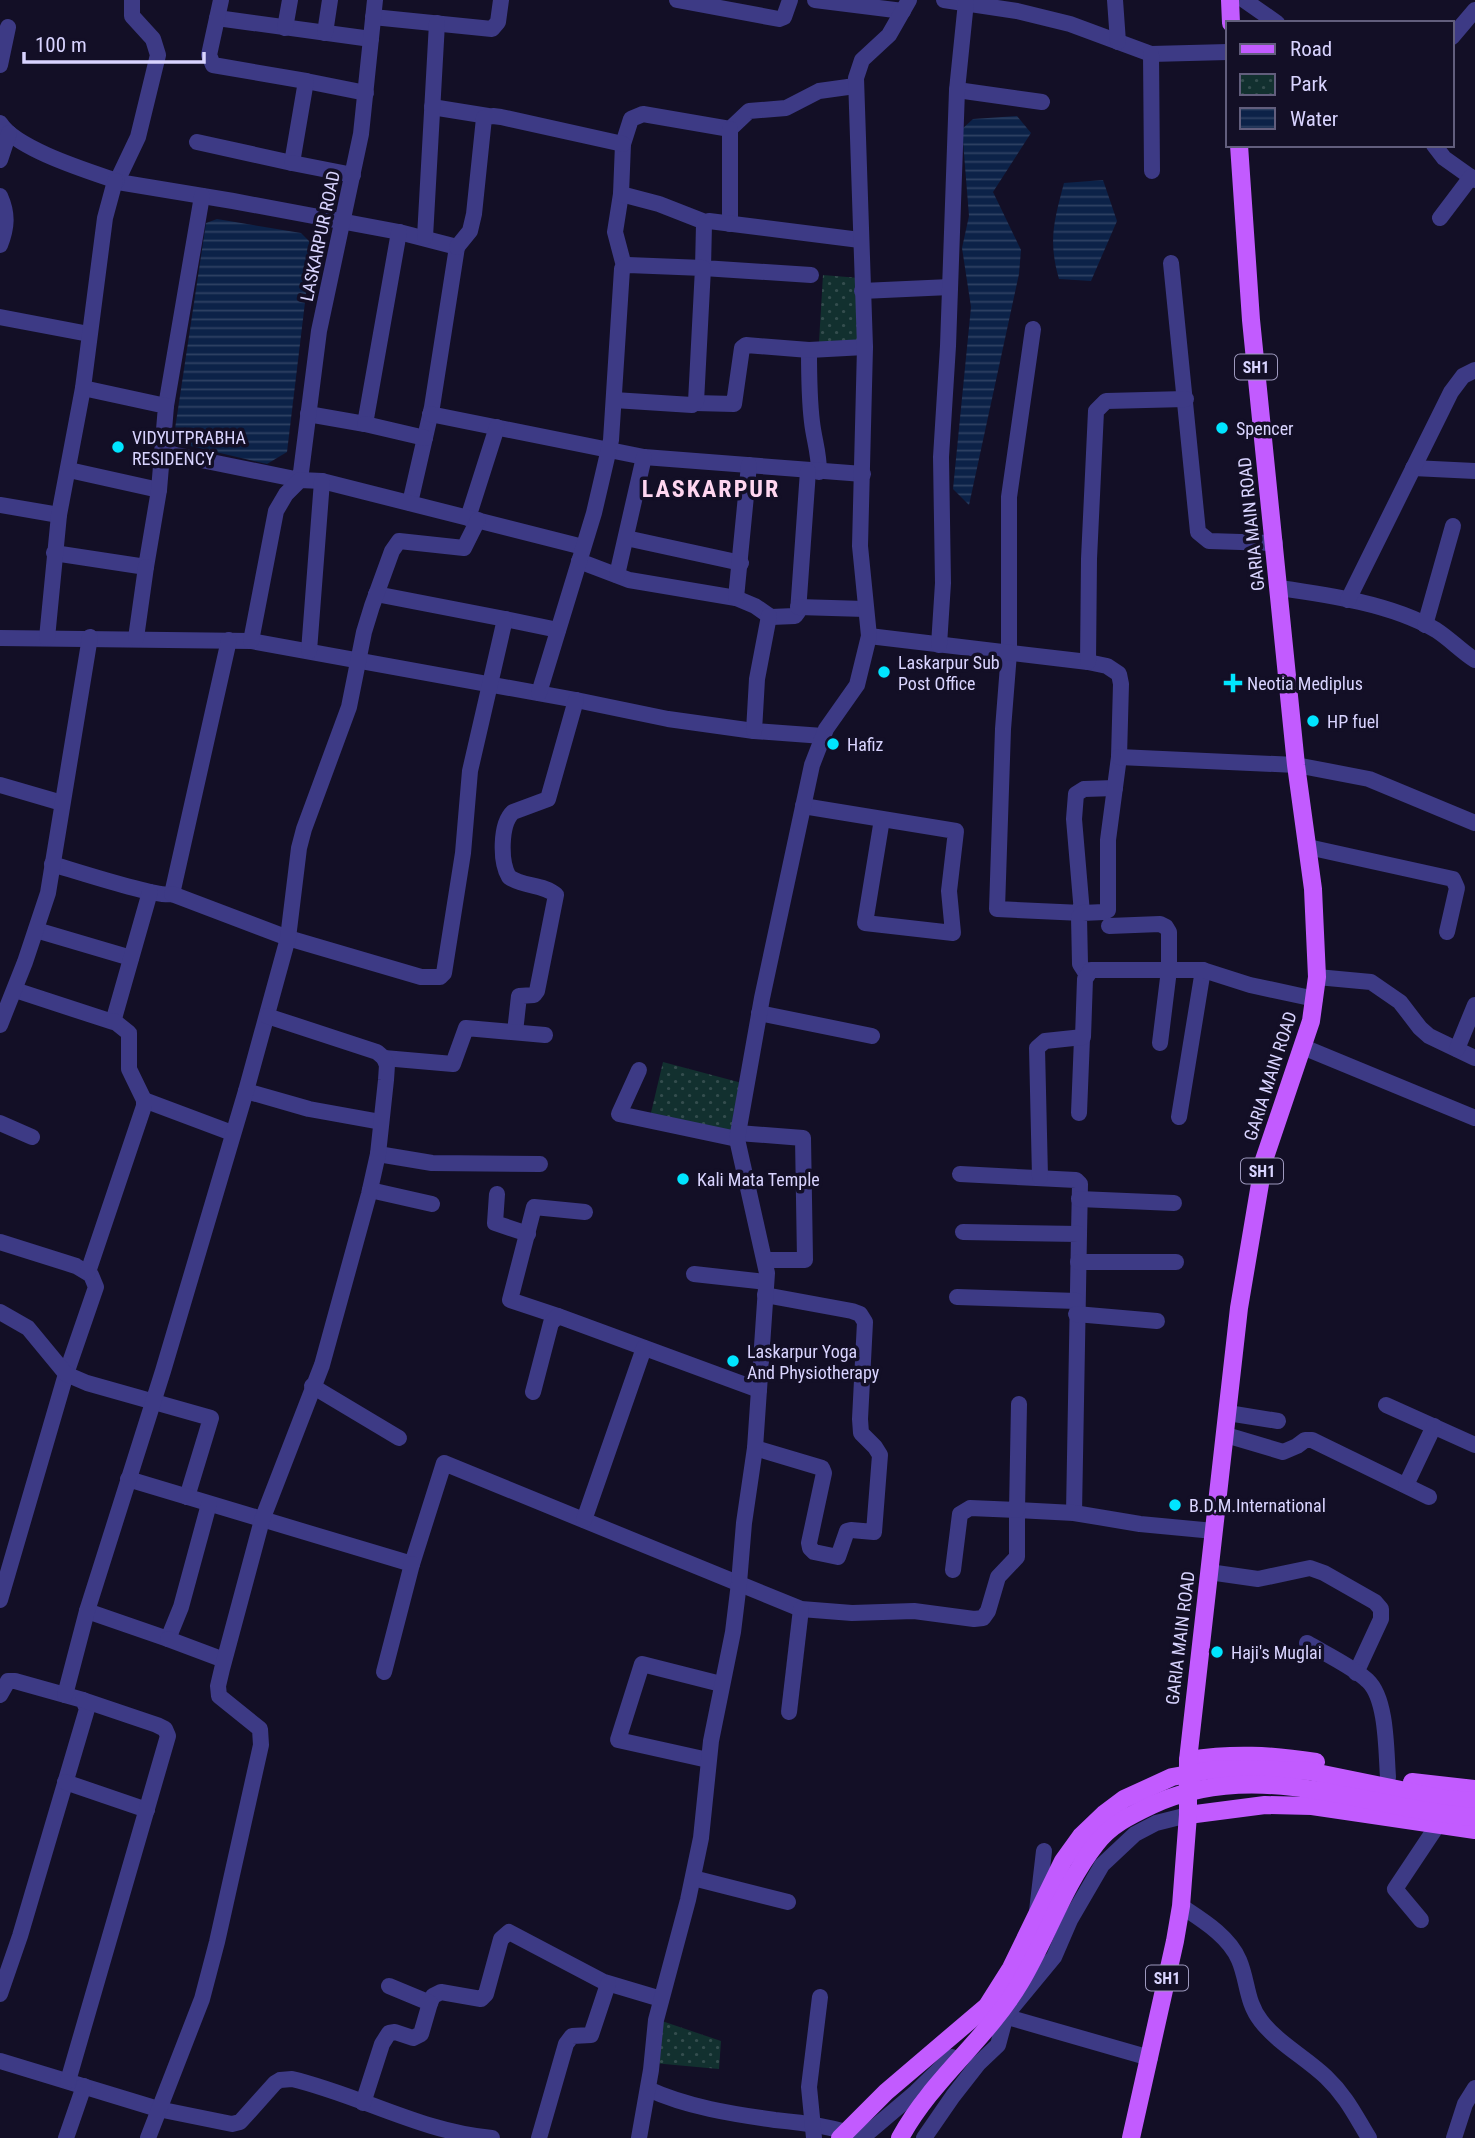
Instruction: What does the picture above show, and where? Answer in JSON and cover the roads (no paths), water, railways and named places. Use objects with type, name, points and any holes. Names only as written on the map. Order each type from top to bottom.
[{"type":"main road","points":[[1230,0],[1231,21]]},
{"type":"main road","name":"GARIA MAIN ROAD","points":[[1131,2138],[1181,1906],[1188,1815],[1188,1760],[1239,1308],[1265,1160],[1303,1047],[1315,999],[1317,977],[1313,889],[1296,765],[1251,320],[1239,147]]},
{"type":"main road","points":[[1188,1760],[1225,1754],[1280,1756],[1340,1765],[1388,1777],[1475,1789]]},
{"type":"main road","points":[[841,2138],[886,2092],[987,2006],[1011,1968],[1063,1861],[1081,1836],[1124,1799],[1172,1777],[1211,1770],[1246,1769],[1308,1771],[1445,1799],[1475,1801]]},
{"type":"main road","points":[[900,2138],[912,2116],[943,2076],[984,2033],[1020,1984],[1080,1866],[1111,1828],[1126,1818],[1171,1796],[1205,1788],[1252,1784],[1310,1787],[1431,1813],[1475,1816]]},
{"type":"main road","points":[[1188,1815],[1265,1805],[1312,1806],[1475,1830]]},
{"type":"street","points":[[47,638],[59,515],[83,388],[105,218],[116,181],[138,137],[158,55],[153,39],[132,16],[131,0]]},
{"type":"street","points":[[221,0],[209,55],[213,65],[366,93]]},
{"type":"street","points":[[285,27],[290,0]]},
{"type":"street","points":[[325,33],[330,0]]},
{"type":"street","name":"LASKARPUR ROAD","points":[[300,480],[321,320],[344,223],[366,93],[374,0]]},
{"type":"street","points":[[373,17],[492,29],[498,22],[501,0]]},
{"type":"street","points":[[677,0],[779,19],[785,15],[790,0]]},
{"type":"street","points":[[639,2138],[661,1999],[701,1838],[708,1760],[733,1632],[755,1448],[766,1289],[765,1261],[738,1136],[759,1013],[815,756],[823,736],[857,685],[869,636],[860,546],[865,347],[855,86],[858,66],[889,35],[906,5],[815,0]]},
{"type":"street","points":[[944,0],[1017,11],[1070,24],[1151,54],[1226,52]]},
{"type":"street","points":[[1115,0],[1118,42]]},
{"type":"street","points":[[1244,0],[1275,21]]},
{"type":"street","points":[[939,645],[943,583],[941,457],[957,90],[965,2]]},
{"type":"street","points":[[1454,35],[1475,10]]},
{"type":"street","points":[[217,18],[371,39]]},
{"type":"street","points":[[425,237],[437,23]]},
{"type":"street","points":[[0,65],[8,27]]},
{"type":"street","points":[[1151,54],[1152,171]]},
{"type":"street","points":[[292,163],[306,81]]},
{"type":"street","points":[[730,225],[730,128],[749,111],[786,108],[819,91],[855,86]]},
{"type":"street","points":[[957,90],[1042,102]]},
{"type":"street","points":[[432,107],[524,121],[623,144]]},
{"type":"street","points":[[539,693],[609,449],[624,266],[615,232],[621,194],[623,144],[628,124],[631,119],[643,114],[730,128]]},
{"type":"street","points":[[410,503],[430,414],[457,247],[472,224],[482,122],[488,116]]},
{"type":"street","points":[[0,160],[4,128],[53,158],[116,181],[425,237],[457,247]]},
{"type":"street","points":[[197,142],[353,175]]},
{"type":"street","points":[[1436,147],[1444,158],[1473,179],[1440,218]]},
{"type":"street","points":[[621,194],[659,204],[705,222],[860,240]]},
{"type":"street","points":[[0,195],[7,218],[0,245]]},
{"type":"street","points":[[136,638],[159,489],[166,406],[202,196]]},
{"type":"street","points":[[695,403],[705,222]]},
{"type":"street","points":[[365,425],[399,232]]},
{"type":"street","points":[[1171,263],[1200,535],[1209,541],[1275,543]]},
{"type":"street","points":[[624,266],[811,275]]},
{"type":"street","points":[[862,291],[950,287]]},
{"type":"street","points":[[0,317],[89,334]]},
{"type":"street","points":[[869,636],[939,645],[1009,653],[1088,662],[1107,666],[1119,674],[1119,757],[1108,841],[1108,909],[1104,912],[1082,913],[997,909],[1003,729],[1009,653],[1009,497],[1033,329]]},
{"type":"street","points":[[614,400],[692,405],[734,404],[742,348],[746,345],[809,350],[865,347]]},
{"type":"street","points":[[162,452],[300,480],[322,481],[473,519],[581,554],[629,580],[736,598],[769,616],[795,616],[818,448],[809,394],[809,350]]},
{"type":"street","points":[[1348,600],[1451,392],[1463,376],[1475,370]]},
{"type":"street","points":[[83,388],[166,406]]},
{"type":"street","points":[[1088,662],[1089,559],[1096,411],[1106,401],[1186,399]]},
{"type":"street","points":[[309,414],[425,438]]},
{"type":"street","points":[[430,414],[644,457],[863,474]]},
{"type":"street","points":[[65,1695],[87,1611],[246,1091],[288,938],[302,838],[344,724],[367,620],[399,541],[464,548],[497,427]]},
{"type":"street","points":[[617,575],[644,457]]},
{"type":"street","points":[[736,598],[749,465]]},
{"type":"street","points":[[1413,468],[1475,471]]},
{"type":"street","points":[[69,470],[159,489]]},
{"type":"street","points":[[251,641],[274,519],[281,501],[300,480]]},
{"type":"street","points":[[309,651],[322,481]]},
{"type":"street","points":[[0,505],[59,515]]},
{"type":"street","points":[[1425,625],[1453,526]]},
{"type":"street","points":[[626,538],[741,562]]},
{"type":"street","points":[[54,553],[146,567]]},
{"type":"street","points":[[1279,588],[1348,600],[1425,625],[1475,660]]},
{"type":"street","points":[[376,594],[558,630]]},
{"type":"street","points":[[798,607],[865,609]]},
{"type":"street","points":[[754,731],[757,679],[769,616]]},
{"type":"street","points":[[52,864],[150,892],[167,896],[172,894],[288,938],[421,977],[440,977],[444,974],[463,853],[470,771],[505,619]]},
{"type":"street","points":[[0,638],[251,641],[576,699],[668,719],[754,731],[823,736]]},
{"type":"street","points":[[0,1025],[46,900],[90,638]]},
{"type":"street","points":[[172,894],[229,640]]},
{"type":"street","points":[[515,1032],[519,996],[534,995],[537,991],[555,895],[509,877],[503,859],[505,826],[513,812],[548,799],[576,699]]},
{"type":"street","points":[[1119,757],[1296,765],[1369,779],[1475,823]]},
{"type":"street","points":[[0,785],[62,803]]},
{"type":"street","points":[[1079,1113],[1087,975],[1080,964],[1079,920],[1082,913],[1074,819],[1076,794],[1084,789],[1115,788]]},
{"type":"street","points":[[803,806],[956,831],[949,891],[953,933],[865,923],[882,819]]},
{"type":"street","points":[[1308,847],[1453,878],[1457,888],[1447,932]]},
{"type":"street","points":[[114,1021],[150,892]]},
{"type":"street","points":[[1109,926],[1160,924],[1169,932],[1169,970],[1160,1043]]},
{"type":"street","points":[[36,930],[131,958]]},
{"type":"street","points":[[1087,975],[1094,969],[1203,970],[1250,985],[1315,999]]},
{"type":"street","points":[[1179,1117],[1203,970]]},
{"type":"street","points":[[1317,977],[1371,982],[1400,1002],[1419,1028],[1429,1036],[1475,1058]]},
{"type":"street","points":[[15,990],[114,1021],[129,1032],[129,1069],[144,1100],[142,1116],[88,1272]]},
{"type":"street","points":[[1457,1049],[1475,1005]]},
{"type":"street","points":[[759,1013],[872,1036]]},
{"type":"street","points":[[148,2138],[201,1998],[217,1942],[261,1745],[262,1736],[256,1725],[219,1696],[218,1686],[262,1520],[322,1365],[370,1190],[382,1122],[387,1065],[384,1058],[364,1046],[267,1016]]},
{"type":"street","points":[[384,1058],[453,1064],[466,1028],[545,1035]]},
{"type":"street","points":[[1040,1177],[1037,1048],[1045,1041],[1083,1038]]},
{"type":"street","points":[[1303,1047],[1475,1118]]},
{"type":"street","points":[[639,1070],[619,1114],[738,1136],[803,1138],[805,1260],[765,1261]]},
{"type":"street","points":[[246,1091],[319,1111],[382,1122]]},
{"type":"street","points":[[144,1100],[232,1133]]},
{"type":"street","points":[[0,1124],[32,1137]]},
{"type":"street","points":[[378,1154],[432,1163],[540,1164]]},
{"type":"street","points":[[960,1174],[1040,1177],[1076,1180],[1080,1184],[1074,1513]]},
{"type":"street","points":[[370,1190],[432,1204]]},
{"type":"street","points":[[497,1194],[495,1223],[528,1234]]},
{"type":"street","points":[[1079,1199],[1174,1203]]},
{"type":"street","points":[[585,1212],[534,1208],[510,1300],[759,1390]]},
{"type":"street","points":[[963,1232],[1079,1234]]},
{"type":"street","points":[[0,1242],[76,1266],[88,1272],[95,1280],[96,1287],[66,1374],[0,1600]]},
{"type":"street","points":[[1078,1262],[1176,1262]]},
{"type":"street","points":[[694,1274],[766,1289],[860,1314],[864,1322],[861,1433],[876,1447],[880,1455],[874,1531],[847,1531],[838,1558],[814,1552],[809,1543],[824,1473],[822,1468],[755,1448]]},
{"type":"street","points":[[957,1297],[1076,1307],[1157,1321]]},
{"type":"street","points":[[0,1312],[28,1328],[66,1374],[211,1418],[187,1497]]},
{"type":"street","points":[[533,1392],[551,1323],[558,1316]]},
{"type":"street","points":[[584,1520],[644,1348]]},
{"type":"street","points":[[312,1386],[400,1438]]},
{"type":"street","points":[[384,1672],[412,1564],[444,1463],[801,1609],[852,1613],[907,1610],[983,1618],[988,1611],[998,1577],[1017,1557],[1019,1404]]},
{"type":"street","points":[[1386,1405],[1475,1445]]},
{"type":"street","points":[[1228,1413],[1278,1420]]},
{"type":"street","points":[[1406,1485],[1434,1426]]},
{"type":"street","points":[[1226,1435],[1283,1452],[1305,1440],[1312,1440],[1429,1497]]},
{"type":"street","points":[[128,1479],[412,1564]]},
{"type":"street","points":[[167,1639],[181,1606],[209,1504]]},
{"type":"street","points":[[953,1570],[960,1514],[964,1509],[970,1508],[1074,1513],[1140,1524],[1214,1531]]},
{"type":"street","points":[[1209,1572],[1258,1579],[1310,1568],[1375,1602],[1381,1609],[1381,1619],[1356,1672]]},
{"type":"street","points":[[789,1712],[801,1609]]},
{"type":"street","points":[[87,1611],[225,1660]]},
{"type":"street","points":[[1307,1643],[1356,1672],[1376,1691],[1388,1777]]},
{"type":"street","points":[[708,1760],[618,1740],[642,1664],[721,1684]]},
{"type":"street","points":[[3,1684],[21,1682],[83,1700],[165,1730],[167,1742],[68,2081]]},
{"type":"street","points":[[0,1994],[85,1718],[86,1706],[83,1700]]},
{"type":"street","points":[[65,1782],[147,1810]]},
{"type":"street","points":[[924,2138],[953,2096],[998,2045],[1006,2015],[1054,1957],[1070,1920],[1102,1865],[1135,1834],[1156,1824],[1188,1815]]},
{"type":"street","points":[[1421,1920],[1395,1889],[1437,1826]]},
{"type":"street","points":[[1026,2021],[1044,1851]]},
{"type":"street","points":[[693,1878],[788,1902]]},
{"type":"street","points":[[1181,1906],[1210,1926],[1229,1944],[1239,1960],[1250,2001],[1259,2018],[1336,2088],[1356,2112],[1369,2138]]},
{"type":"street","points":[[363,2103],[382,2045],[389,2033],[395,2032],[413,2038],[421,2034],[433,1996],[441,1992],[481,1999],[486,1994],[501,1940],[509,1932],[608,1984],[661,1999]]},
{"type":"street","points":[[539,2138],[566,2044],[572,2036],[591,2035],[608,1984]]},
{"type":"street","points":[[389,1986],[430,2003]]},
{"type":"street","points":[[814,2131],[809,2087],[820,1997]]},
{"type":"street","points":[[976,2011],[1006,2015],[1150,2058]]},
{"type":"street","points":[[648,2089],[716,2110],[814,2131],[864,2138],[986,2024],[1006,2015]]},
{"type":"street","points":[[0,2061],[158,2109],[236,2124],[275,2083],[287,2079],[428,2126],[492,2138]]},
{"type":"street","points":[[66,2138],[84,2086]]},
{"type":"street","points":[[1454,2138],[1465,2104],[1475,2088]]},
{"type":"water","points":[[1017,116],[1031,133],[993,192],[1021,250],[1019,274],[969,505],[953,489],[971,307],[962,248],[969,216],[962,129],[973,119]]},
{"type":"water","points":[[1103,180],[1117,221],[1091,281],[1059,279],[1053,242],[1057,209],[1064,183]]},
{"type":"water","points":[[217,219],[301,233],[312,244],[287,452],[267,464],[186,445],[175,429],[206,223]]},
{"type":"place","name":"Spencer","points":[[1222,428]]},
{"type":"place","name":"VIDYUTPRABHA RESIDENCY","points":[[118,447]]},
{"type":"place","name":"Laskarpur Sub Post Office","points":[[884,672]]},
{"type":"place","name":"Neotia Mediplus","points":[[1233,683]]},
{"type":"place","name":"HP fuel","points":[[1313,721]]},
{"type":"place","name":"Hafiz","points":[[833,744]]},
{"type":"place","name":"Kali Mata Temple","points":[[683,1179]]},
{"type":"place","name":"Laskarpur Yoga And Physiotherapy","points":[[733,1361]]},
{"type":"place","name":"B.D.M.International","points":[[1175,1505]]},
{"type":"place","name":"Haji's Muglai","points":[[1217,1652]]},
{"type":"district","name":"LASKARPUR","points":[[711,489]]}]
